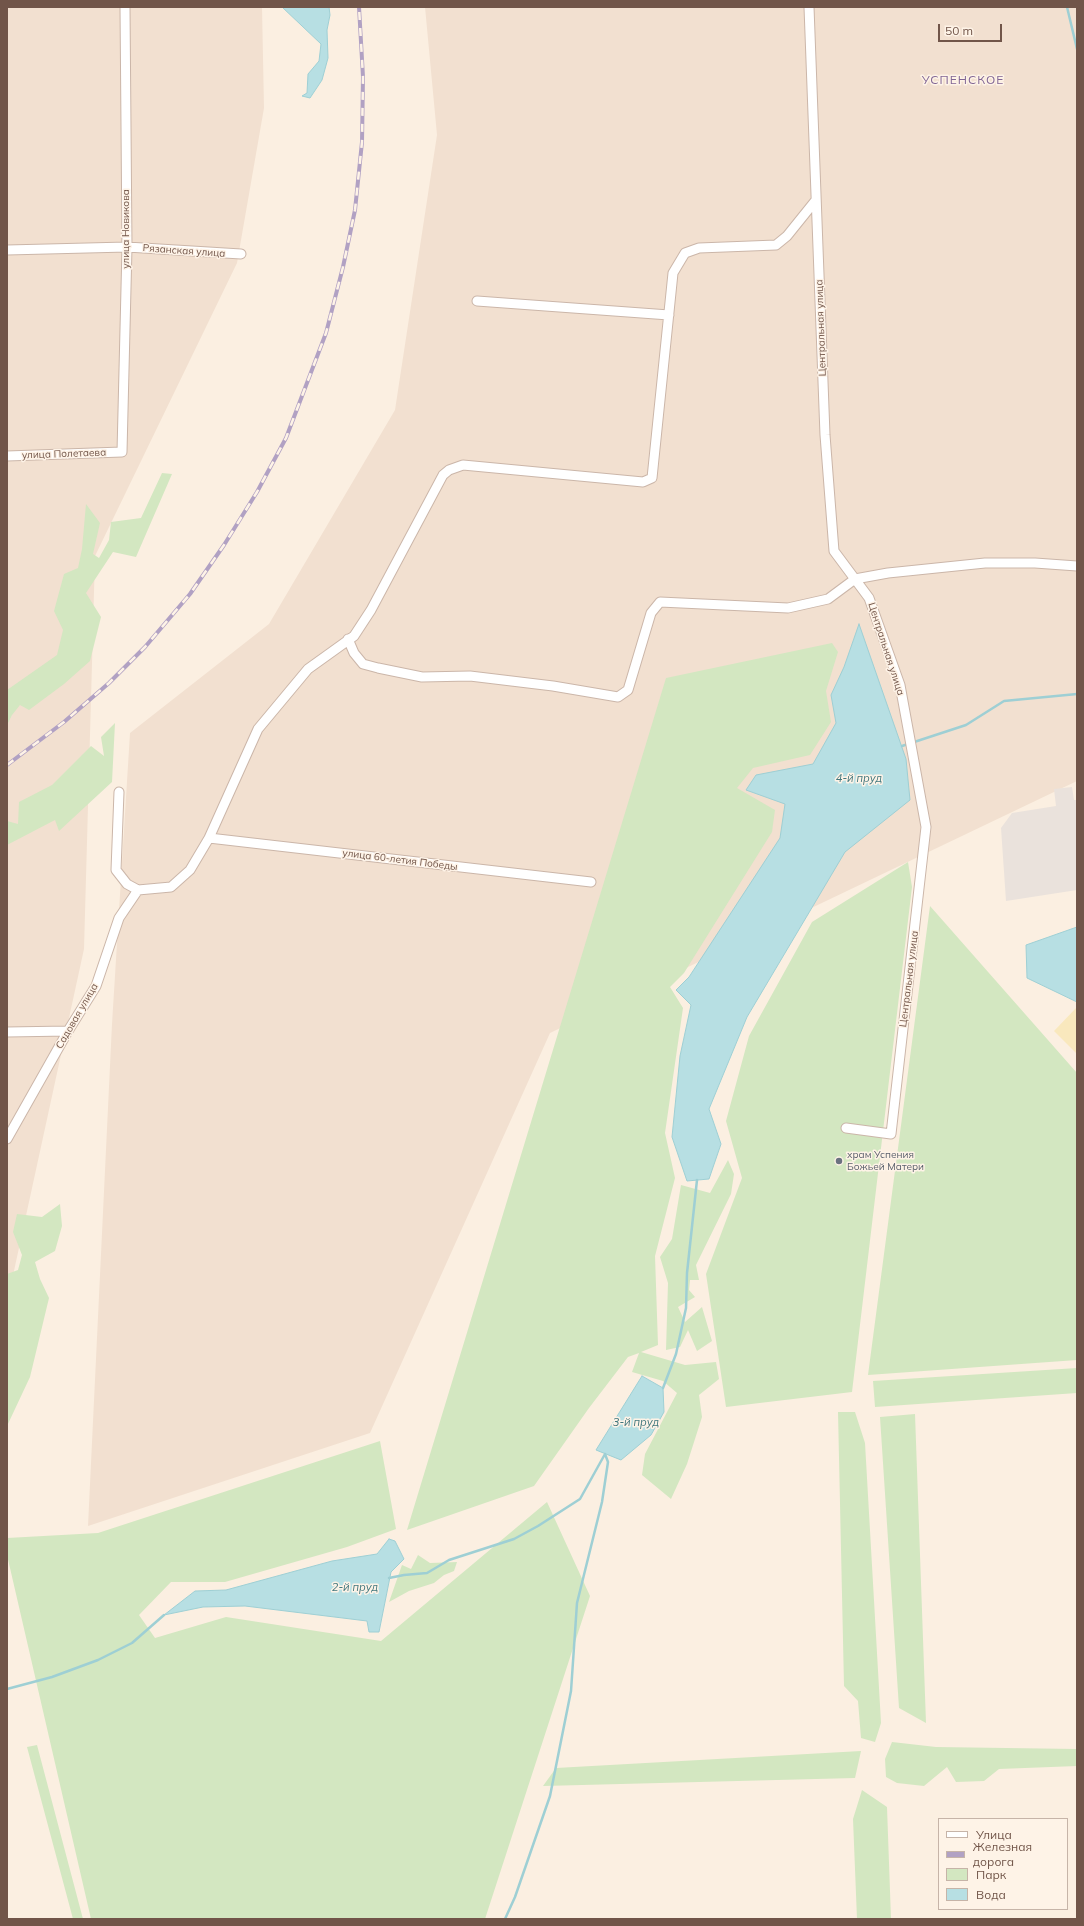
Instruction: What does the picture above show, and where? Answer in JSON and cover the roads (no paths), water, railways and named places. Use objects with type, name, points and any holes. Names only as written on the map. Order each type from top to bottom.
[{"type":"street","name":"улица Новикова","points":[[122,452],[127,247],[125,7]]},
{"type":"street","name":"Центральная улица","points":[[809,7],[825,435],[834,551],[869,598],[900,685],[926,827],[891,1134],[846,1128]]},
{"type":"street","points":[[118,792],[116,870],[128,884],[138,890],[171,887],[190,870],[209,838],[258,729],[308,669],[354,636],[371,610],[443,475],[449,470],[463,465],[643,482],[652,478],[673,273],[685,253],[699,248],[776,245],[787,236],[816,200]]},
{"type":"street","name":"Рязанская улица","points":[[7,250],[127,247],[241,254]]},
{"type":"street","points":[[478,301],[669,315]]},
{"type":"street","name":"улица Полетаева","points":[[7,456],[122,452]]},
{"type":"street","points":[[348,639],[354,653],[362,664],[378,668],[422,677],[470,676],[553,686],[618,698],[628,690],[651,613],[660,602],[788,608],[828,599],[855,579],[888,573],[985,563],[1035,563],[1077,566]]},
{"type":"street","name":"улица 60-летия Победы","points":[[209,838],[591,882]]},
{"type":"street","name":"Садовая улица","points":[[7,1139],[68,1031],[96,986],[119,918],[138,890]]},
{"type":"street","points":[[7,1032],[68,1031]]},
{"type":"water","points":[[282,7],[329,7],[330,15],[327,30],[328,58],[322,80],[310,98],[302,96],[307,93],[308,74],[319,61],[321,44]]},
{"type":"water","name":"4-й пруд","points":[[859,624],[906,759],[910,800],[845,852],[747,1017],[709,1109],[721,1144],[709,1179],[687,1181],[672,1137],[680,1056],[691,1005],[676,990],[689,977],[780,838],[785,804],[746,790],[756,775],[813,764],[836,723],[831,695],[844,667]]},
{"type":"water","points":[[1077,927],[1077,1002],[1027,978],[1026,945]]},
{"type":"water","name":"3-й пруд","points":[[642,1376],[663,1388],[664,1412],[651,1435],[621,1460],[596,1450]]},
{"type":"water","name":"2-й пруд","points":[[389,1539],[395,1541],[404,1559],[391,1572],[379,1632],[369,1632],[367,1621],[245,1606],[203,1607],[164,1615],[195,1591],[226,1590],[332,1561],[377,1554]]},
{"type":"waterway","points":[[1067,7],[1077,49]]},
{"type":"waterway","points":[[902,746],[966,725],[1004,701],[1077,694]]},
{"type":"waterway","points":[[663,1388],[676,1354],[686,1308],[687,1273],[697,1180]]},
{"type":"waterway","points":[[389,1578],[427,1573],[449,1560],[514,1539],[538,1526],[580,1499],[605,1454]]},
{"type":"waterway","points":[[505,1919],[515,1897],[550,1796],[571,1691],[577,1603],[602,1502],[608,1462],[605,1454]]},
{"type":"waterway","points":[[7,1689],[52,1677],[98,1660],[132,1643],[164,1615]]},
{"type":"railway","points":[[7,765],[64,722],[109,683],[145,647],[190,594],[224,545],[257,492],[286,438],[326,333],[343,267],[355,210],[362,142],[363,77],[359,7]]},
{"type":"place","name":"храм Успения Божьей Матери","points":[[839,1161]]},
{"type":"district","name":"УСПЕНСКОЕ","points":[[963,80]]}]
